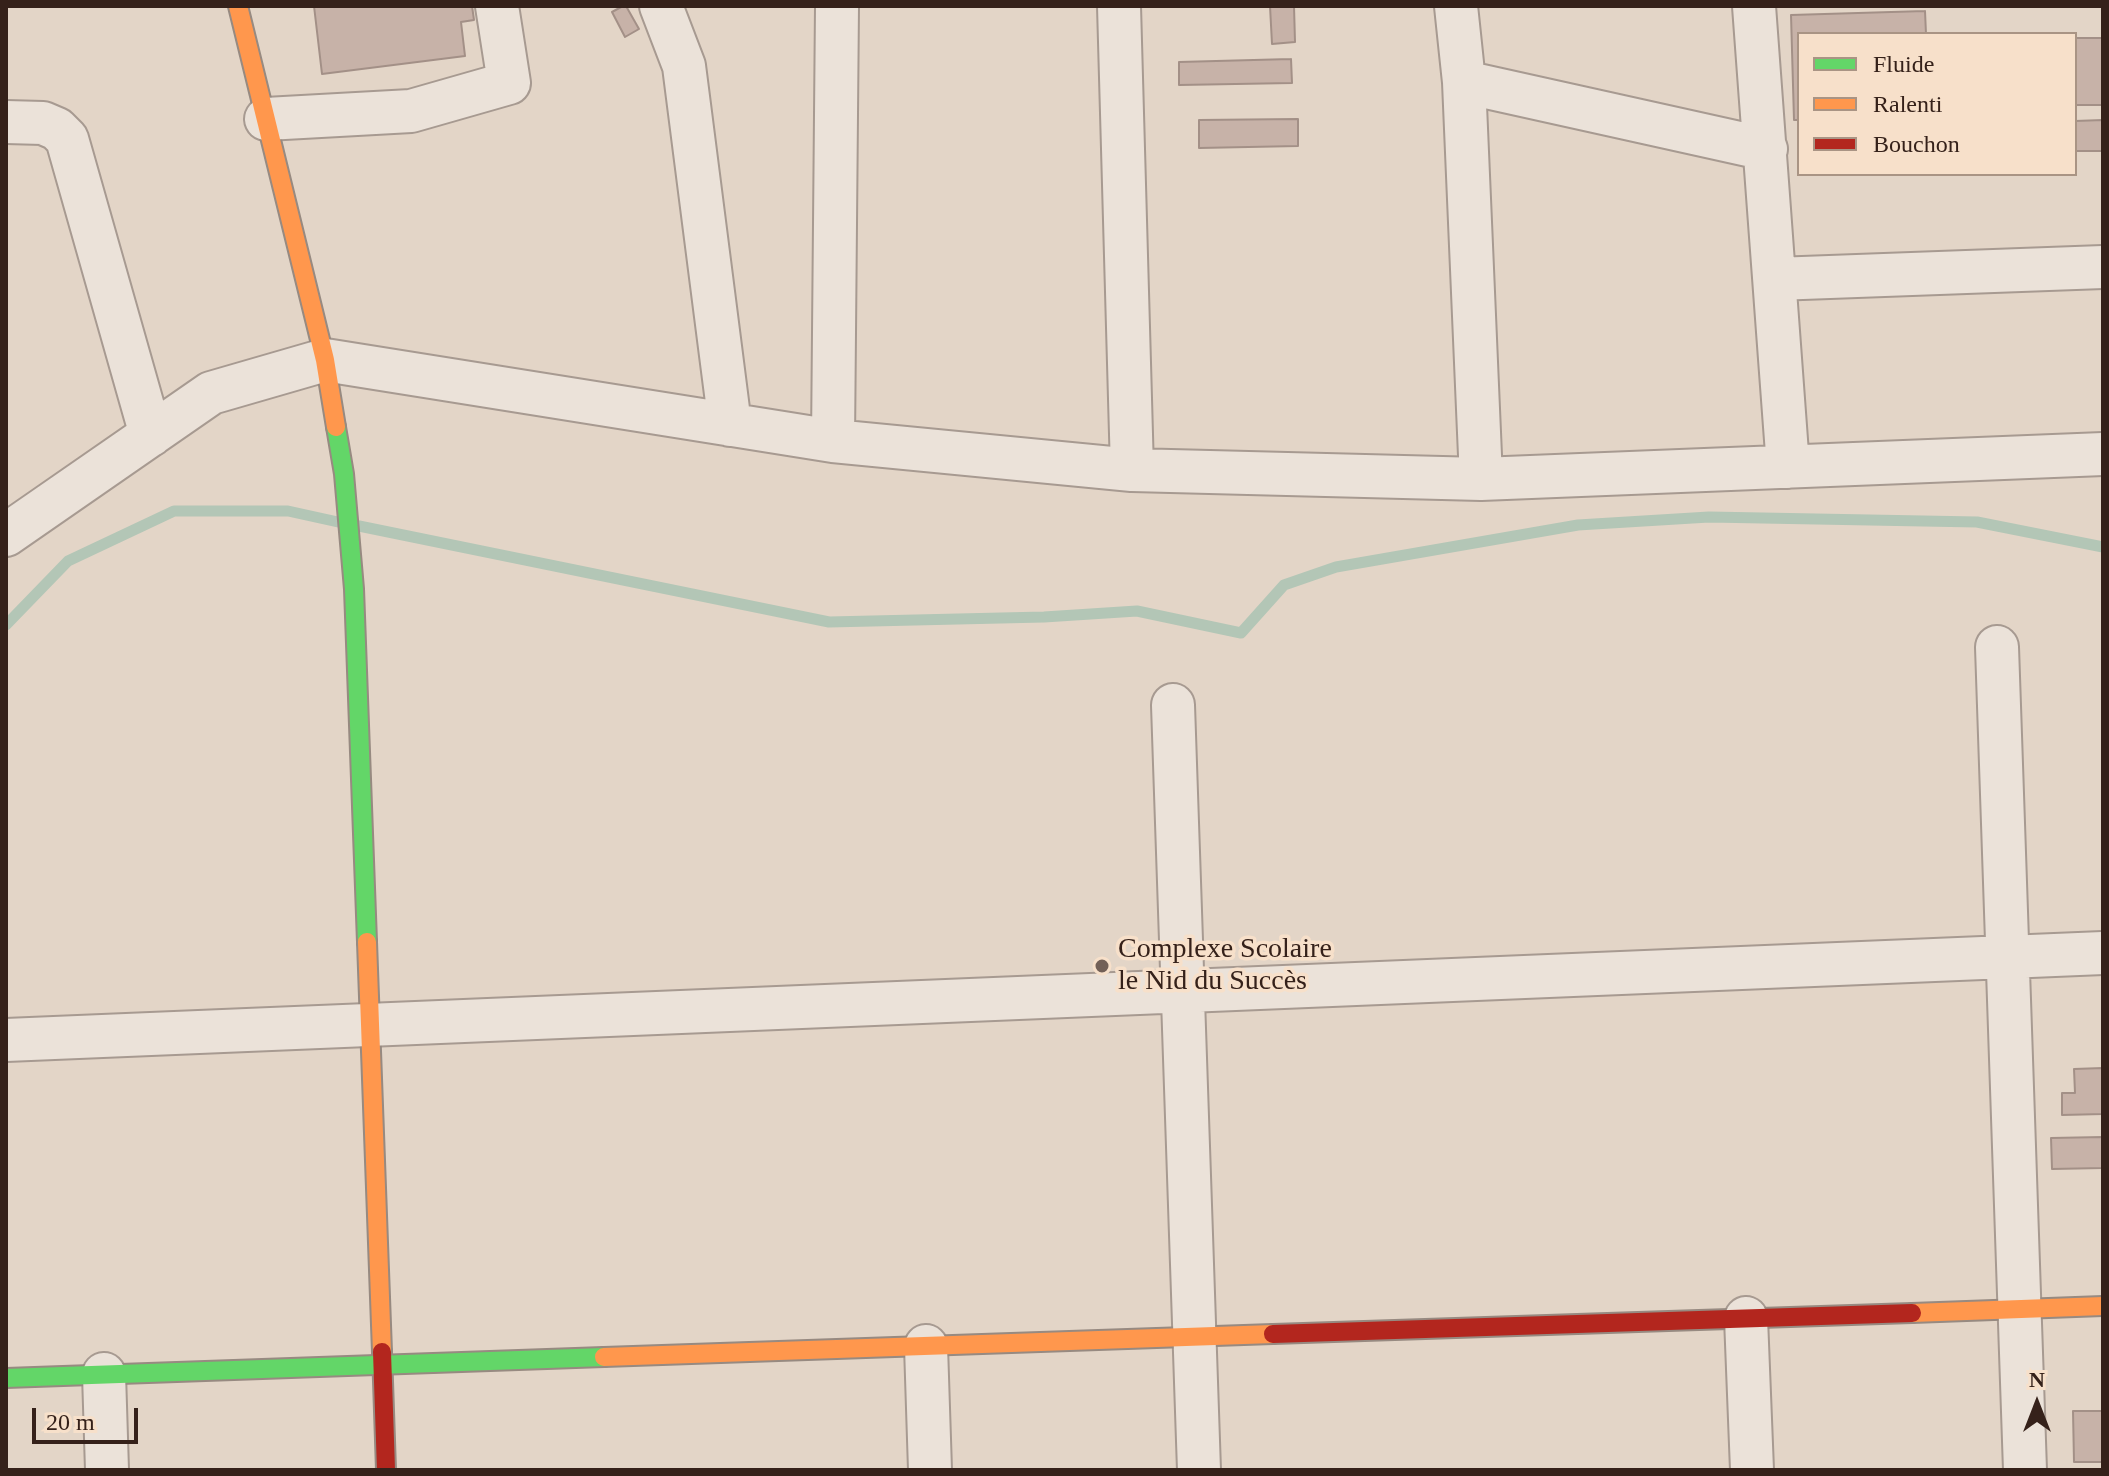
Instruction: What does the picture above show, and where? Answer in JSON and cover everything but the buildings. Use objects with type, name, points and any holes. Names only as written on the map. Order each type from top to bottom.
[{"type":"main road","points":[[238,6],[325,360],[344,474],[354,589],[386,1470]]},
{"type":"main road","points":[[6,1378],[2103,1306]]},
{"type":"street","points":[[266,119],[411,111],[509,83],[497,6]]},
{"type":"street","points":[[661,6],[684,66],[730,425]]},
{"type":"street","points":[[833,441],[837,6]]},
{"type":"street","points":[[1119,6],[1132,470]]},
{"type":"street","points":[[1456,6],[1464,82],[1481,479]]},
{"type":"street","points":[[1754,6],[1788,467]]},
{"type":"street","points":[[1464,82],[1766,149]]},
{"type":"street","points":[[6,122],[43,123],[57,129],[67,139],[151,435]]},
{"type":"street","points":[[1775,279],[2103,267]]},
{"type":"street","points":[[6,535],[211,393],[325,360],[833,441],[1132,470],[1481,479],[2103,454]]},
{"type":"street","points":[[1997,647],[2025,1470]]},
{"type":"street","points":[[1173,705],[1199,1470]]},
{"type":"street","points":[[6,1040],[2103,953]]},
{"type":"street","points":[[1746,1318],[1752,1470]]},
{"type":"street","points":[[926,1346],[930,1470]]},
{"type":"street","points":[[104,1374],[107,1470]]},
{"type":"waterway","points":[[6,625],[68,561],[174,511],[288,511],[338,522]]},
{"type":"waterway","points":[[359,526],[829,622],[1044,617],[1137,611],[1241,633],[1284,585],[1336,567],[1578,525],[1709,517],[1977,522],[2103,547]]},
{"type":"traffic: fast","points":[[336,427],[344,474],[354,589],[367,942]]},
{"type":"traffic: fast","points":[[6,1378],[604,1357]]},
{"type":"traffic: slow","points":[[238,6],[325,360],[336,427]]},
{"type":"traffic: slow","points":[[367,942],[382,1352]]},
{"type":"traffic: slow","points":[[1912,1313],[2103,1306]]},
{"type":"traffic: slow","points":[[604,1357],[1273,1334]]},
{"type":"traffic: jam","points":[[1273,1334],[1912,1313]]},
{"type":"traffic: jam","points":[[382,1352],[386,1470]]},
{"type":"place","name":"Complexe Scolaire le Nid du Succès","points":[[1102,966]]}]
